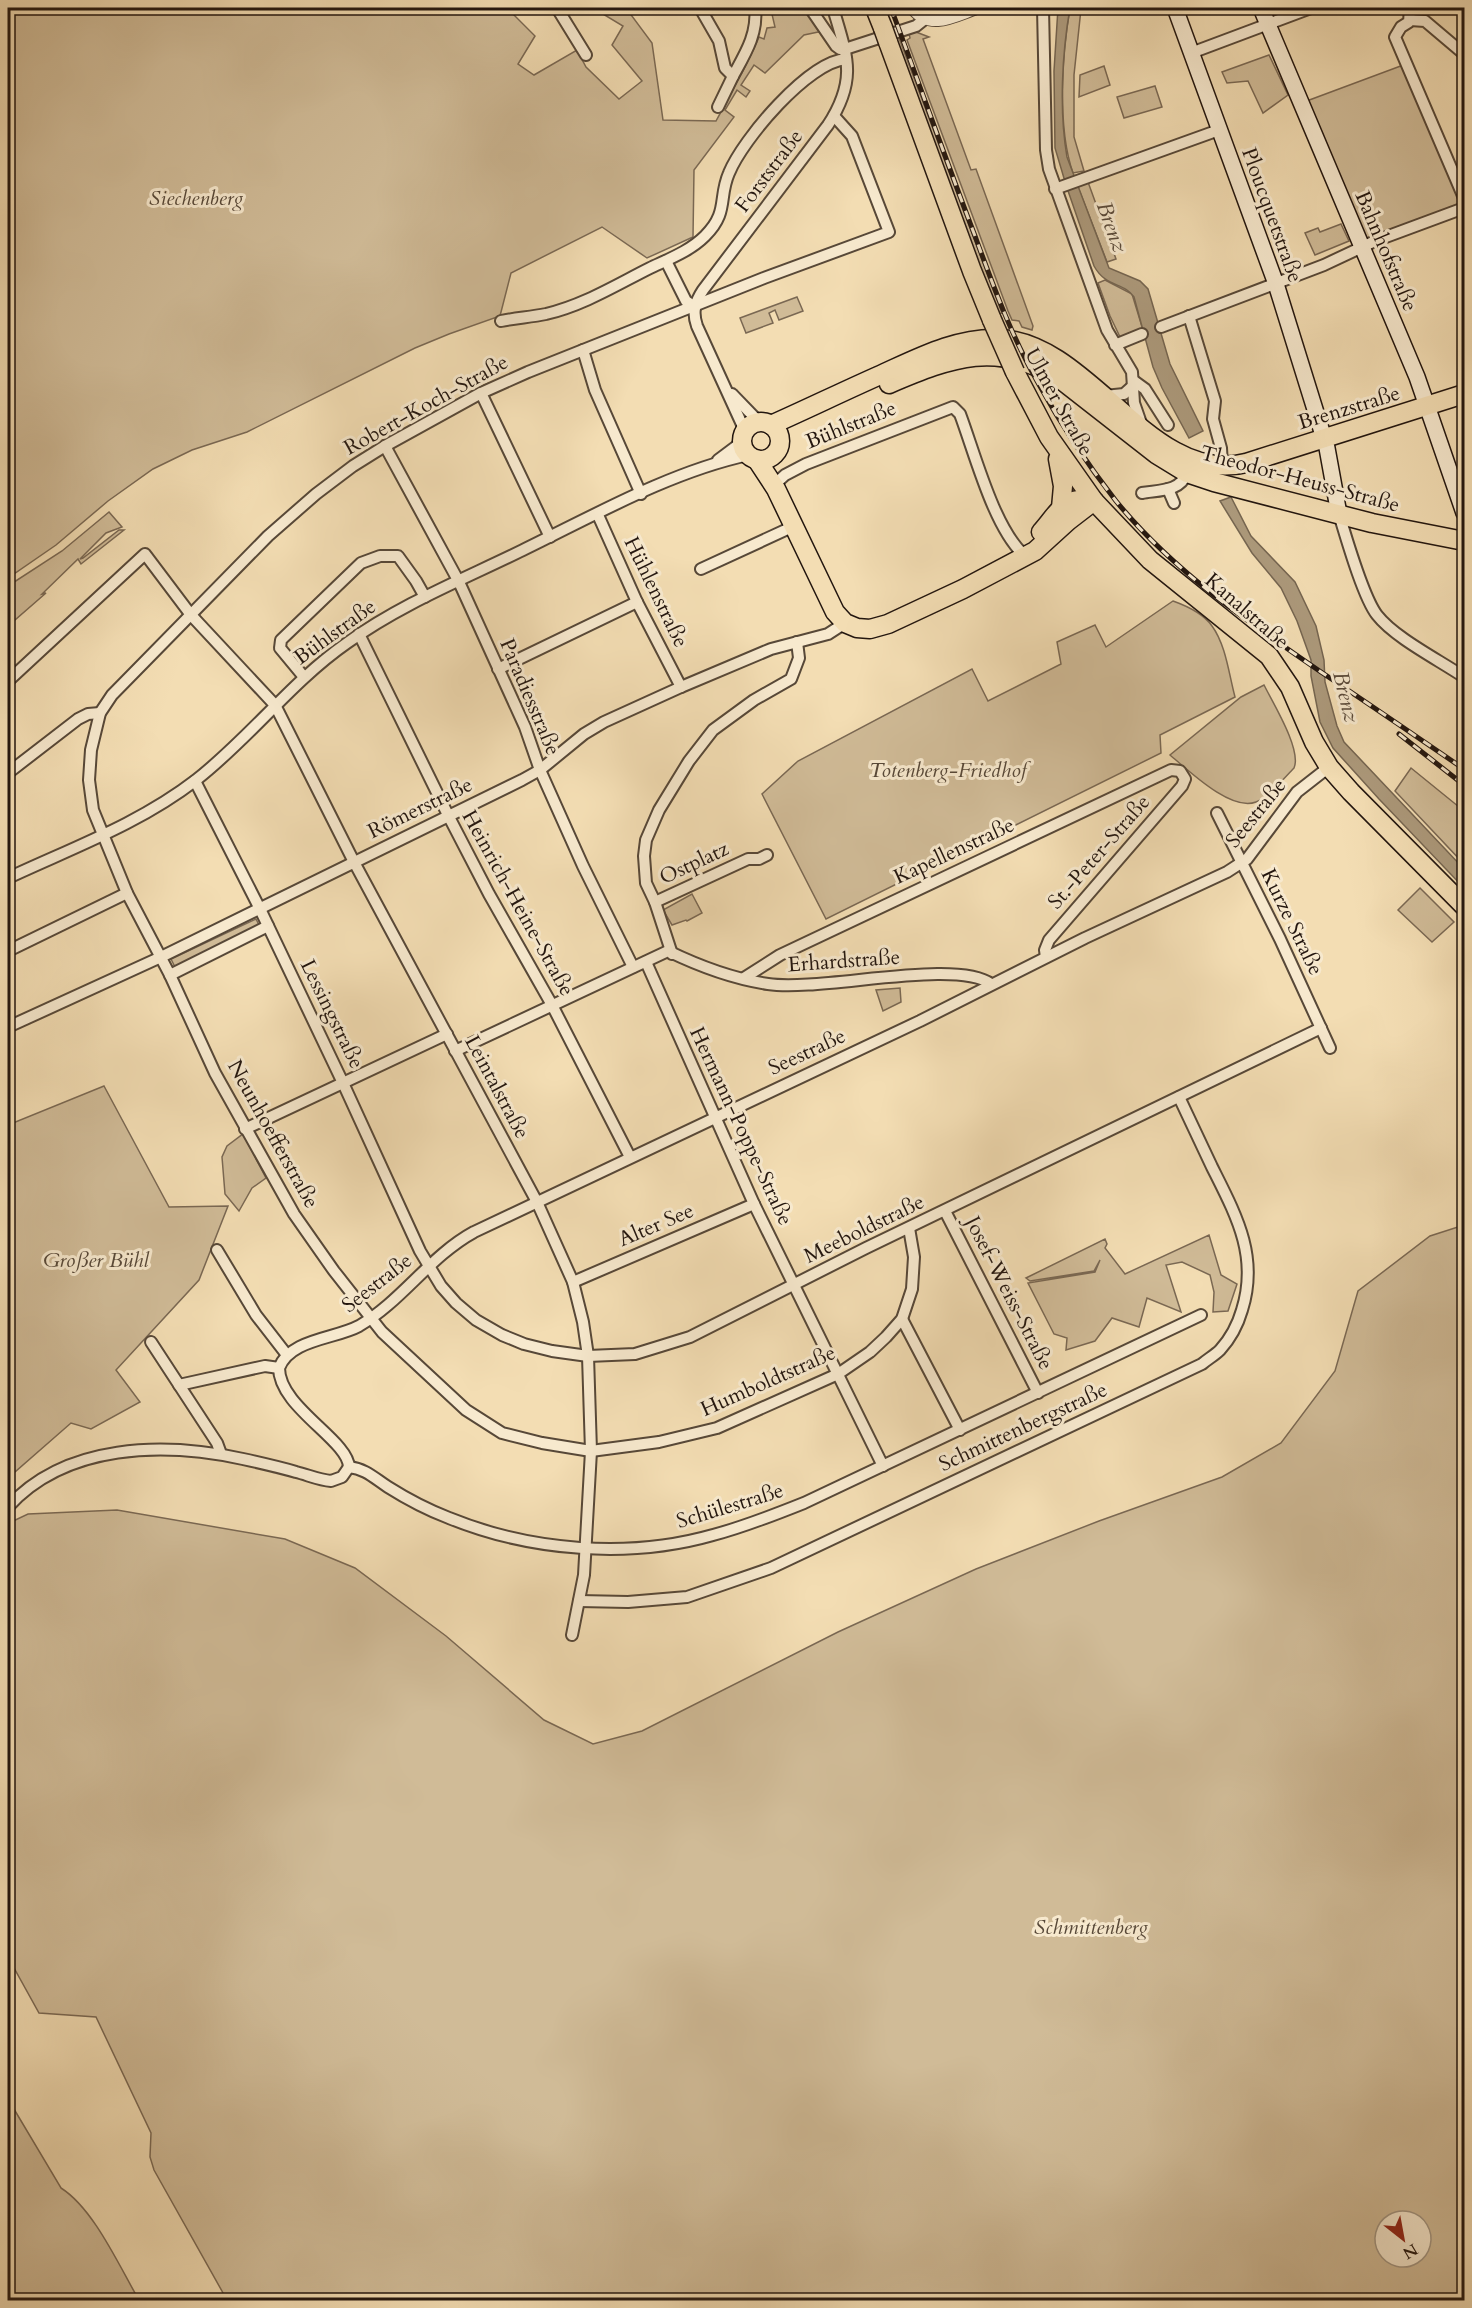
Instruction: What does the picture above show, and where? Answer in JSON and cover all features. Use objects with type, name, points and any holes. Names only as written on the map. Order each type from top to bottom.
[{"type":"main road","name":"Ulmer Straße","points":[[875,8],[972,271],[1015,372],[1034,412],[1056,448],[1094,501]]},
{"type":"main road","name":"Ploucquetstraße","points":[[1175,8],[1276,284],[1324,439],[1339,514]]},
{"type":"main road","name":"Bahnhofstraße","points":[[1260,8],[1411,364],[1464,513]]},
{"type":"main road","name":"Theodor-Heuss-Straße","points":[[759,441],[926,369],[951,360],[978,355],[1013,359],[1043,369],[1108,406],[1180,454],[1200,462],[1222,465],[1246,463]]},
{"type":"main road","name":"Brenzstraße","points":[[1246,463],[1464,394]]},
{"type":"main road","name":"Theodor-Heuss-Straße","points":[[1108,406],[1156,454],[1187,473],[1396,529],[1464,541]]},
{"type":"main road","points":[[759,441],[779,483],[792,527],[832,607],[845,623],[863,629],[888,624],[1040,548],[1068,520],[1094,501]]},
{"type":"main road","points":[[1056,448],[1063,486],[1061,508]]},
{"type":"main road","points":[[1024,555],[1061,508],[1078,498],[1094,501]]},
{"type":"main road","name":"Kanalstraße","points":[[1094,501],[1150,560],[1269,656],[1290,687],[1314,742],[1329,767],[1464,906]]},
{"type":"street","points":[[557,8],[586,55]]},
{"type":"street","points":[[700,8],[719,41],[725,68],[733,76]]},
{"type":"street","points":[[718,106],[752,38],[756,20],[754,8]]},
{"type":"street","points":[[810,8],[836,46],[845,54]]},
{"type":"street","name":"Forststraße","points":[[695,307],[703,290],[834,116],[842,102],[847,87],[845,54],[833,8]]},
{"type":"street","points":[[914,8],[926,18],[944,18],[974,8]]},
{"type":"street","points":[[1043,8],[1046,150],[1107,330],[1131,369],[1143,429]]},
{"type":"street","points":[[1191,53],[1311,8]]},
{"type":"street","points":[[1410,8],[1409,22],[1401,27],[1395,37],[1464,198]]},
{"type":"street","points":[[501,321],[545,314],[584,301],[691,248],[717,221],[730,170],[740,153],[771,113],[815,72],[831,62],[845,54],[920,24],[926,18]]},
{"type":"street","points":[[1410,20],[1425,21],[1464,54]]},
{"type":"street","name":"Robert-Koch-Straße","points":[[161,957],[127,893],[93,810],[89,780],[91,750],[100,713],[116,690],[248,555],[316,494],[353,466],[385,446],[481,393],[583,350],[889,232],[852,136],[834,116]]},
{"type":"street","points":[[1060,187],[1219,129]]},
{"type":"street","points":[[1161,327],[1276,284],[1375,241],[1464,208]]},
{"type":"street","points":[[666,261],[686,302],[695,307],[697,326],[724,385],[759,441]]},
{"type":"street","points":[[1189,316],[1215,403],[1213,419],[1221,448],[1222,465]]},
{"type":"street","points":[[1115,345],[1142,334]]},
{"type":"street","points":[[583,350],[596,390],[641,494]]},
{"type":"street","points":[[724,385],[759,441]]},
{"type":"street","points":[[1108,406],[1126,404],[1134,387]]},
{"type":"street","points":[[1108,406],[1134,387]]},
{"type":"street","points":[[1134,387],[1145,389],[1168,425]]},
{"type":"street","points":[[481,393],[550,537]]},
{"type":"street","name":"Bühlstraße","points":[[779,483],[806,464],[953,407],[960,414],[999,520],[1011,541],[1024,555]]},
{"type":"street","name":"Bühlstraße","points":[[8,878],[102,836],[156,807],[195,781],[304,677],[359,634],[387,616],[598,514],[759,441]]},
{"type":"street","name":"Paradiesstraße","points":[[385,446],[459,582],[525,727],[540,770],[583,866],[633,967]]},
{"type":"street","points":[[1142,493],[1167,489],[1181,483],[1187,473]]},
{"type":"street","points":[[1167,489],[1174,503]]},
{"type":"street","name":"Hühlenstraße","points":[[598,514],[637,602],[681,687]]},
{"type":"street","points":[[1339,514],[1372,607],[1389,626],[1464,677]]},
{"type":"street","points":[[701,569],[792,527]]},
{"type":"street","name":"Leintalstraße","points":[[8,681],[145,554],[191,615],[275,705],[354,862],[537,1202],[573,1282],[588,1356],[591,1451],[584,1575],[572,1635]]},
{"type":"street","points":[[304,677],[280,648],[281,640],[361,563],[380,556],[398,556],[425,597]]},
{"type":"street","points":[[498,669],[637,602]]},
{"type":"street","name":"Römerstraße","points":[[8,1027],[161,957],[540,770],[596,727],[681,687],[771,649],[828,634],[845,623]]},
{"type":"street","name":"Heinrich-Heine-Straße","points":[[359,634],[448,815],[489,894],[552,1005],[630,1157]]},
{"type":"street","points":[[655,902],[646,884],[644,856],[646,840],[659,810],[689,761],[713,730],[754,700],[791,679],[798,658],[797,642]]},
{"type":"street","points":[[8,773],[78,719],[88,714],[100,713]]},
{"type":"street","name":"Seestraße","points":[[287,1355],[309,1344],[351,1330],[371,1318],[451,1246],[462,1239],[1227,872],[1242,863],[1255,850],[1298,792],[1329,767]]},
{"type":"street","name":"Kapellenstraße","points":[[744,978],[780,955],[1171,770],[1183,774]]},
{"type":"street","name":"St.-Peter-Straße","points":[[1046,957],[1045,950],[1049,940],[1182,786],[1185,781],[1183,774]]},
{"type":"street","name":"Lessingstraße","points":[[195,781],[260,909],[420,1251],[430,1267]]},
{"type":"street","name":"Kurze Straße","points":[[1217,813],[1330,1048]]},
{"type":"street","name":"Ostplatz","points":[[672,954],[655,902],[748,859],[759,859],[767,855]]},
{"type":"street","points":[[8,951],[127,893]]},
{"type":"street","points":[[170,975],[268,927]]},
{"type":"street","points":[[455,1051],[668,951],[672,954]]},
{"type":"street","name":"Erhardstraße","points":[[672,954],[701,966],[769,984],[804,986],[948,974],[983,978],[991,984]]},
{"type":"street","name":"Neunhoefferstraße","points":[[161,957],[215,1073],[294,1214],[371,1318]]},
{"type":"street","name":"Hermann-Poppe-Straße","points":[[646,962],[754,1204],[884,1466]]},
{"type":"street","name":"Meeboldstraße","points":[[430,1267],[441,1286],[456,1303],[476,1320],[502,1335],[524,1344],[588,1356],[635,1354],[690,1337],[1322,1028]]},
{"type":"street","points":[[246,1129],[447,1034]]},
{"type":"street","name":"Schmittenbergstraße","points":[[579,1601],[628,1602],[687,1597],[771,1568],[1202,1364],[1213,1356],[1230,1337],[1248,1291],[1249,1273],[1246,1247],[1237,1220],[1179,1097]]},
{"type":"street","name":"Alter See","points":[[573,1282],[754,1204]]},
{"type":"street","name":"Josef-Weiss-Straße","points":[[945,1211],[1038,1393]]},
{"type":"street","name":"Humboldtstraße","points":[[371,1318],[400,1351],[466,1410],[502,1433],[542,1443],[591,1451],[660,1442],[717,1428],[838,1374],[870,1352],[902,1319],[912,1289],[914,1257],[909,1228]]},
{"type":"street","points":[[8,1507],[25,1491],[51,1474],[73,1464],[107,1455],[155,1449],[221,1454],[331,1481],[342,1477],[349,1467],[343,1451],[317,1427],[280,1379],[279,1368],[287,1355],[256,1315],[217,1250]]},
{"type":"street","name":"Schülestraße","points":[[349,1467],[363,1469],[417,1504],[449,1519],[488,1532],[519,1539],[630,1550],[672,1544],[712,1536],[804,1503],[1200,1315]]},
{"type":"street","points":[[902,1319],[960,1430]]},
{"type":"street","points":[[151,1342],[217,1443],[221,1454]]},
{"type":"street","points":[[179,1385],[265,1366],[279,1368]]},
{"type":"green space","name":"Siechenberg","points":[[8,8],[507,8],[535,36],[518,64],[534,75],[577,50],[586,67],[619,99],[642,81],[612,45],[623,26],[593,8],[621,8],[629,12],[652,43],[663,120],[716,121],[759,37],[764,39],[767,28],[775,27],[771,10],[804,8],[823,31],[804,35],[765,73],[754,65],[741,85],[750,91],[746,97],[737,90],[725,110],[734,117],[694,170],[693,237],[647,258],[602,227],[511,273],[500,316],[415,348],[247,432],[192,450],[153,469],[108,501],[56,545],[8,578]]},
{"type":"green space","points":[[1070,8],[1081,9],[1074,75],[1074,137],[1084,171],[1073,173],[1065,134],[1062,91]]},
{"type":"green space","points":[[916,32],[929,37],[923,39],[971,170],[976,169],[1033,326],[1032,330],[1022,327],[1019,321],[1012,320],[1008,311],[907,40],[910,38],[909,34]]},
{"type":"green space","points":[[899,38],[1002,313],[999,314],[998,320],[894,40]]},
{"type":"green space","points":[[1269,55],[1288,95],[1263,113],[1248,81],[1227,83],[1222,72]]},
{"type":"green space","points":[[1406,64],[1464,204],[1364,242],[1304,102]]},
{"type":"green space","points":[[1104,66],[1110,85],[1079,97],[1080,75]]},
{"type":"green space","points":[[1155,86],[1162,107],[1124,118],[1117,97]]},
{"type":"green space","points":[[1088,182],[1116,259],[1107,262],[1078,187]]},
{"type":"green space","points":[[1341,224],[1349,241],[1315,255],[1305,233],[1318,228],[1320,232]]},
{"type":"green space","points":[[1105,280],[1132,294],[1143,330],[1121,339],[1098,283]]},
{"type":"green space","points":[[797,297],[803,311],[779,320],[775,310],[769,313],[773,323],[746,333],[740,318]]},
{"type":"green space","points":[[109,512],[122,527],[106,533],[80,559],[119,530],[124,530],[81,564],[78,559],[42,594],[46,593],[8,626],[8,586],[62,551]]},
{"type":"green space","name":"Totenberg-Friedhof","points":[[1173,601],[1199,614],[1212,626],[1224,651],[1235,697],[1160,735],[1161,753],[826,919],[762,794],[798,761],[972,669],[988,701],[1061,664],[1057,642],[1095,625],[1106,647]]},
{"type":"green space","points":[[1264,685],[1285,726],[1294,750],[1294,768],[1261,800],[1246,803],[1235,801],[1210,788],[1170,755],[1241,697]]},
{"type":"green space","points":[[1411,768],[1464,811],[1464,864],[1395,791]]},
{"type":"green space","points":[[1420,888],[1454,922],[1432,942],[1398,910]]},
{"type":"green space","points":[[692,894],[702,913],[687,921],[672,925],[663,910]]},
{"type":"green space","points":[[256,919],[261,929],[176,969],[171,959]]},
{"type":"green space","points":[[900,988],[901,1002],[883,1011],[876,990]]},
{"type":"green space","name":"Großer Bühl","points":[[104,1086],[169,1207],[228,1206],[199,1280],[116,1370],[140,1402],[91,1429],[71,1423],[8,1478],[8,1125]]},
{"type":"green space","points":[[243,1134],[266,1178],[252,1188],[239,1211],[225,1194],[222,1157],[227,1146]]},
{"type":"green space","name":"Schmittenberg","points":[[1464,1225],[1464,2300],[227,2300],[154,2170],[150,2157],[151,2133],[96,2017],[39,2013],[8,1957],[8,1534],[11,1522],[28,1514],[117,1510],[285,1539],[355,1568],[446,1636],[544,1720],[593,1744],[642,1731],[838,1632],[976,1569],[1099,1521],[1222,1477],[1281,1443],[1335,1371],[1358,1291],[1430,1236]]},
{"type":"green space","points":[[1209,1235],[1221,1275],[1237,1284],[1228,1311],[1213,1312],[1214,1292],[1210,1275],[1182,1262],[1166,1265],[1181,1312],[1147,1298],[1139,1327],[1112,1318],[1095,1341],[1066,1350],[1067,1338],[1054,1334],[1028,1283],[1095,1272],[1100,1260],[1094,1271],[1030,1281],[1026,1278],[1105,1239],[1107,1244],[1105,1248],[1125,1274]]},
{"type":"green space","points":[[8,2099],[61,2188],[73,2197],[95,2224],[139,2300],[8,2300]]},
{"type":"shaded area","points":[[1058,8],[1070,8],[1062,82],[1067,157],[1109,268],[1140,281],[1148,289],[1170,364],[1203,431],[1189,438],[1153,367],[1134,297],[1125,289],[1109,282],[1094,266],[1066,185],[1055,148],[1054,71]]},
{"type":"shaded area","points":[[1231,497],[1251,536],[1295,582],[1316,626],[1324,660],[1325,682],[1337,726],[1344,742],[1464,869],[1464,888],[1333,748],[1320,722],[1311,676],[1311,660],[1297,621],[1281,588],[1252,553],[1220,501]]},
{"type":"railway","points":[[891,8],[1011,328],[1055,412],[1105,487],[1161,550],[1212,594],[1464,769]]},
{"type":"railway","points":[[1399,734],[1464,785]]},
{"type":"water label","name":"Brenz","points":[[1112,227]]},
{"type":"water label","name":"Brenz","points":[[1346,697]]}]
